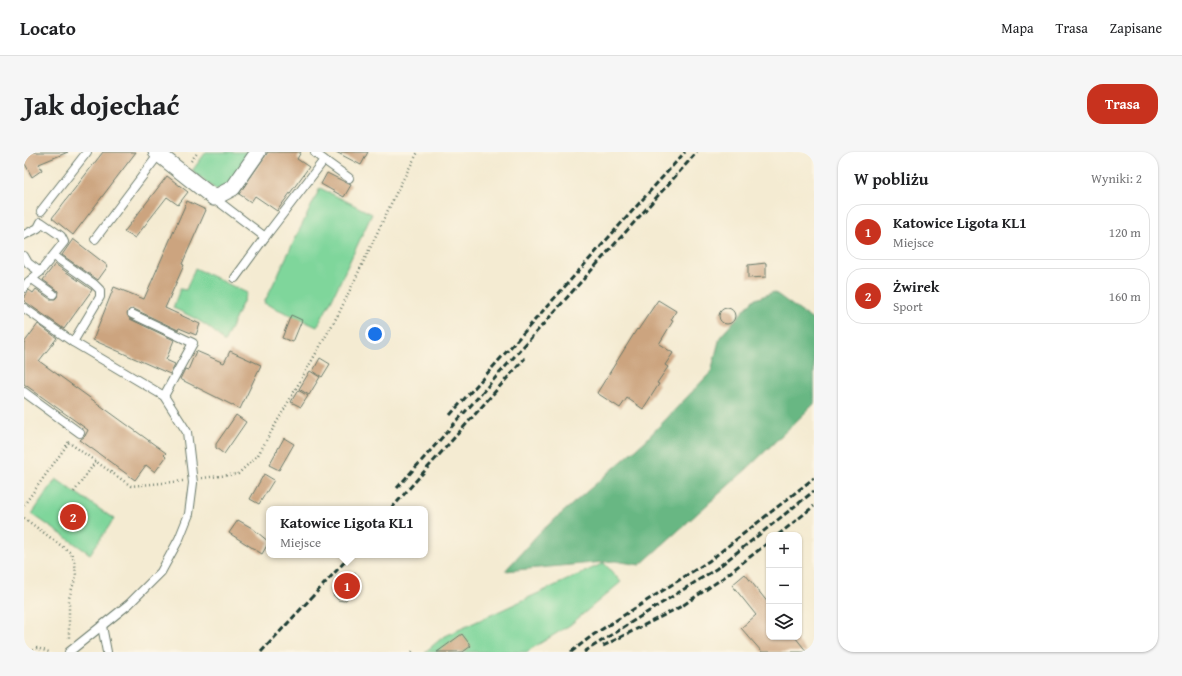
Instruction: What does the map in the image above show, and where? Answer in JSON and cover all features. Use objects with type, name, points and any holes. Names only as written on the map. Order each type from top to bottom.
[{"type":"street","points":[[157,153],[214,198],[232,188],[258,152]]},
{"type":"lane","points":[[41,211],[87,152]]},
{"type":"lane","points":[[316,152],[315,154],[349,178]]},
{"type":"lane","points":[[95,239],[157,153]]},
{"type":"lane","points":[[235,278],[324,160]]},
{"type":"lane","points":[[214,198],[265,237]]},
{"type":"lane","points":[[24,235],[38,228],[41,222],[61,236],[64,242],[54,256],[24,288]]},
{"type":"lane","points":[[24,256],[28,263],[40,272]]},
{"type":"lane","points":[[54,256],[94,284],[100,290],[100,297],[74,342]]},
{"type":"lane","points":[[32,279],[53,294]]},
{"type":"lane","points":[[24,308],[74,342],[164,396],[187,432],[193,480],[190,514],[179,539],[160,572],[130,604],[102,626],[69,648]]},
{"type":"lane","points":[[132,314],[193,343],[164,396]]},
{"type":"lane","points":[[24,392],[78,431]]},
{"type":"lane","points":[[102,626],[107,652]]},
{"type":"path","points":[[68,442],[131,486],[238,474],[258,455],[339,313],[400,185],[418,152]]},
{"type":"path","points":[[24,505],[68,442],[78,431]]},
{"type":"path","points":[[74,492],[96,461]]},
{"type":"path","points":[[24,518],[71,553],[75,563],[76,576],[69,598],[69,648]]},
{"type":"path","points":[[30,652],[36,648],[49,652]]},
{"type":"green space","points":[[206,152],[252,152],[230,185],[216,190],[192,171]]},
{"type":"green space","points":[[320,188],[372,214],[332,299],[317,327],[264,303]]},
{"type":"green space","points":[[195,268],[247,293],[224,343],[214,331],[194,318],[173,308],[180,289],[186,290]]},
{"type":"green space","points":[[774,292],[814,321],[814,404],[749,467],[640,565],[615,561],[505,571],[539,533],[644,442],[711,372],[720,337],[753,300]]},
{"type":"green space","points":[[56,479],[114,519],[90,554],[32,514]]},
{"type":"green space","points":[[604,563],[621,582],[570,625],[526,652],[425,652],[443,637]]},
{"type":"building","points":[[24,152],[68,152],[39,164],[42,170],[32,177],[24,162]]},
{"type":"building","points":[[103,152],[136,152],[73,235],[52,218]]},
{"type":"building","points":[[268,152],[301,152],[297,159],[309,167],[277,211],[255,196],[251,202],[239,194]]},
{"type":"building","points":[[336,152],[368,152],[361,165]]},
{"type":"building","points":[[327,173],[351,185],[344,197],[321,184]]},
{"type":"building","points":[[167,176],[188,192],[178,205],[167,197],[135,238],[124,232]]},
{"type":"building","points":[[187,201],[206,210],[182,264],[184,265],[165,308],[200,324],[196,335],[179,328],[178,330],[134,309],[129,310],[127,314],[130,319],[174,340],[166,360],[175,364],[170,374],[93,340],[114,287],[144,299]]},
{"type":"building","points":[[73,239],[108,266],[98,280],[62,255]]},
{"type":"building","points":[[766,263],[766,277],[748,278],[748,265]]},
{"type":"building","points":[[55,264],[92,290],[64,329],[24,301],[24,296],[29,290],[33,293],[36,289],[50,299],[55,299],[57,297],[58,291],[43,280]]},
{"type":"building","points":[[658,300],[676,311],[671,320],[673,321],[659,344],[673,353],[665,365],[668,367],[657,383],[659,384],[643,409],[627,398],[620,408],[597,393],[637,329],[638,330]]},
{"type":"building","points":[[727,308],[734,313],[735,316],[730,323],[727,324],[720,319],[719,316],[724,309]]},
{"type":"building","points":[[291,315],[302,320],[293,342],[282,338]]},
{"type":"building","points":[[38,324],[57,338],[39,361],[166,453],[164,455],[166,457],[155,472],[146,465],[135,480],[80,440],[85,436],[88,430],[24,384],[24,343]]},
{"type":"building","points":[[196,351],[224,363],[230,351],[261,365],[240,409],[180,379],[185,369],[188,370]]},
{"type":"building","points":[[320,358],[330,364],[322,377],[313,371]]},
{"type":"building","points":[[310,371],[320,377],[309,395],[299,389]]},
{"type":"building","points":[[298,390],[308,396],[301,407],[291,402]]},
{"type":"building","points":[[236,415],[246,422],[224,454],[216,448],[216,444]]},
{"type":"building","points":[[284,438],[294,444],[279,470],[269,465]]},
{"type":"building","points":[[264,474],[274,480],[259,504],[250,499]]},
{"type":"building","points":[[238,520],[252,528],[266,540],[266,547],[262,554],[229,533]]},
{"type":"building","points":[[348,572],[356,574],[359,577],[359,585],[347,599],[344,601],[338,600],[333,595],[333,589]]},
{"type":"building","points":[[745,574],[766,600],[766,640],[797,640],[807,652],[762,652],[741,628],[756,615],[732,585]]},
{"type":"building","points":[[462,634],[471,646],[463,652],[437,652]]},
{"type":"railway","points":[[450,415],[685,152]]},
{"type":"railway","points":[[397,488],[697,152]]},
{"type":"railway","points":[[394,506],[525,358]]},
{"type":"railway","points":[[571,652],[593,635],[709,561],[814,478]]},
{"type":"railway","points":[[584,652],[716,569],[814,491]]},
{"type":"railway","points":[[782,532],[814,506]]},
{"type":"railway","points":[[603,646],[682,606],[723,578],[766,544]]},
{"type":"railway","points":[[261,652],[348,558]]},
{"type":"place","name":"Żwirek","points":[[73,517]]},
{"type":"place","name":"Katowice Ligota KL1","points":[[347,586]]}]
